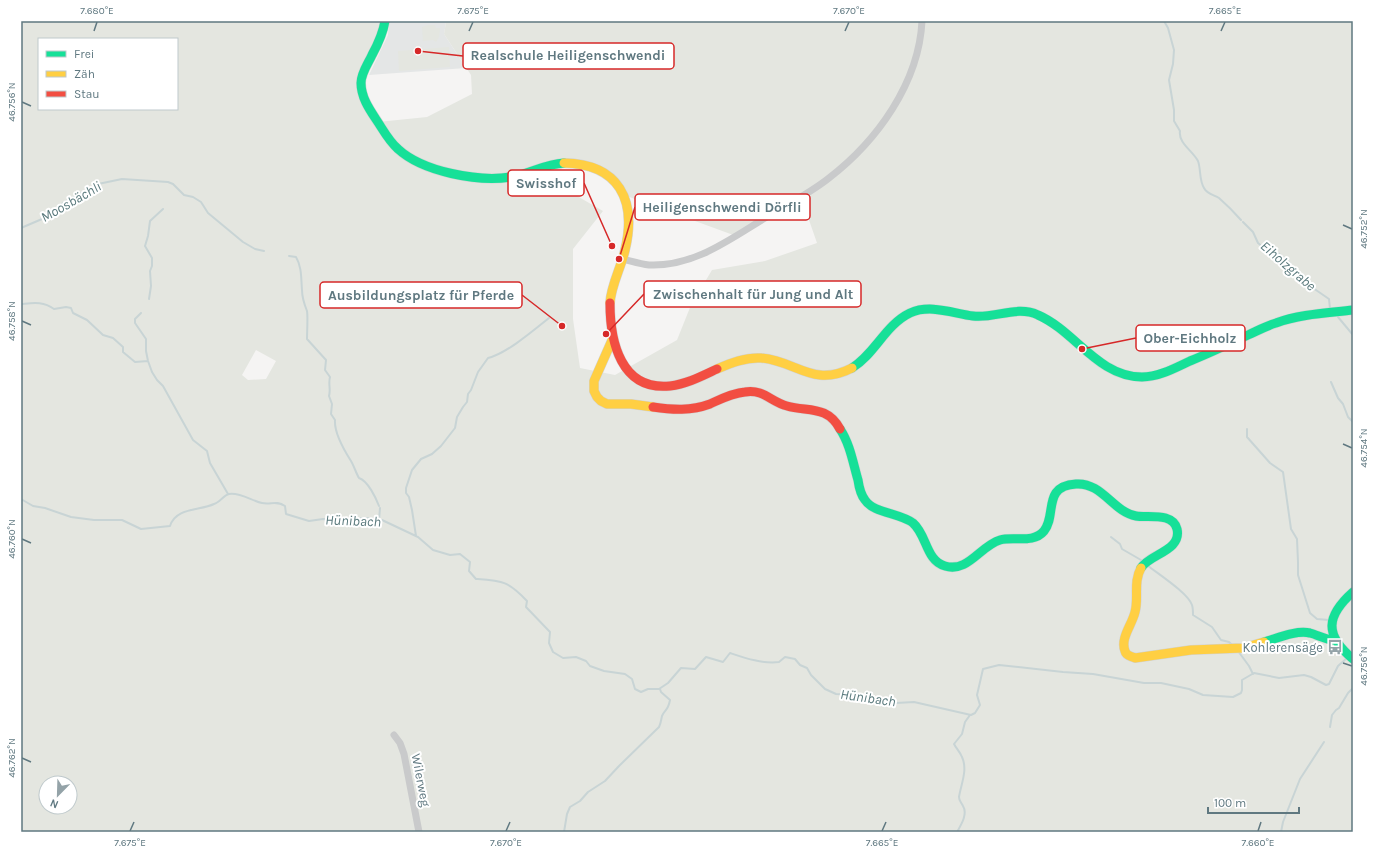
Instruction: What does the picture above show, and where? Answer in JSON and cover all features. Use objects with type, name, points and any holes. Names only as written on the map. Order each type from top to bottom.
[{"type":"street","points":[[385,21],[382,34],[362,78],[361,89],[378,122],[395,147],[413,160],[433,168],[453,173],[502,179],[513,177],[543,166],[557,164],[579,165],[600,171],[615,181],[621,189],[626,202],[628,229],[626,246],[609,302],[613,338],[618,357],[624,368],[637,379],[652,385],[677,385],[744,359],[756,358],[768,360],[813,375],[831,376],[842,374],[855,367],[896,321],[914,312],[930,309],[983,317],[1012,311],[1026,311],[1048,319],[1114,371],[1141,378],[1164,373],[1276,323],[1300,317],[1353,310]]},
{"type":"street","points":[[622,259],[644,264],[669,264],[699,256],[803,196],[827,180],[850,161],[863,147],[879,127],[899,96],[908,78],[917,52],[922,21]]},
{"type":"street","points":[[613,338],[594,381],[593,387],[594,393],[604,404],[629,404],[679,410],[700,407],[733,395],[754,391],[765,394],[784,406],[809,408],[820,411],[833,419],[841,428],[866,502],[872,507],[899,515],[913,523],[922,534],[932,557],[936,562],[942,565],[954,567],[965,564],[988,547],[1002,540],[1034,537],[1039,535],[1046,528],[1054,495],[1063,487],[1072,484],[1084,484],[1092,487],[1132,515],[1165,518],[1170,520],[1175,525],[1177,531],[1174,544],[1169,549],[1147,561],[1142,566],[1138,574],[1135,613],[1123,640],[1125,652],[1132,657],[1135,658],[1190,650],[1243,648],[1302,632],[1311,633],[1334,640]]},
{"type":"street","points":[[1353,592],[1340,605],[1334,616],[1331,627],[1334,640],[1341,650],[1353,659]]},
{"type":"street","name":"Wilerweg","points":[[394,735],[400,743],[404,754],[419,832]]},
{"type":"shaded area","points":[[21,21],[385,21],[361,82],[378,122],[427,117],[472,94],[471,75],[444,34],[446,22],[448,21],[1353,21],[1353,832],[21,832]],"holes":[[[563,163],[611,177],[624,195],[736,236],[801,197],[817,243],[765,261],[712,270],[691,305],[677,340],[615,375],[580,368],[573,319],[573,249],[603,211],[558,185]],[[256,350],[276,361],[266,379],[248,380],[242,375]]]},
{"type":"shaded area","points":[[389,21],[448,21],[446,22],[444,34],[466,68],[369,75],[388,35]]},
{"type":"shaded area","points":[[435,25],[436,28],[440,28],[439,37],[436,42],[433,40],[423,41],[422,27]]},
{"type":"shaded area","points":[[449,47],[450,67],[399,71],[398,51]]},
{"type":"waterway","name":"Eiholzgrabe","points":[[1164,21],[1168,28],[1174,50],[1173,64],[1169,80],[1174,110],[1174,121],[1180,131],[1183,143],[1198,161],[1201,182],[1205,190],[1219,198],[1241,220]]},
{"type":"waterway","name":"Moosbächli","points":[[21,228],[42,219],[63,203],[98,184],[122,179],[168,182],[173,184],[184,195],[193,197],[201,202],[208,213],[243,242],[255,249],[264,251]]},
{"type":"waterway","points":[[149,299],[152,258],[145,246],[150,221],[163,209]]},
{"type":"waterway","name":"Eiholzgrabe","points":[[1243,222],[1253,232],[1258,243],[1269,252],[1278,253],[1289,262],[1300,279],[1329,299],[1330,309]]},
{"type":"waterway","name":"Moosbächli","points":[[289,256],[296,257],[300,269],[302,295],[307,311],[307,339],[326,360],[325,370],[330,377],[329,396],[332,404],[331,414],[335,420],[338,436],[359,478],[366,483],[374,494],[379,506]]},
{"type":"waterway","points":[[21,304],[42,304],[50,306],[54,309],[66,307],[71,308],[73,313],[87,320],[103,335],[113,338],[123,347],[123,352],[135,362],[148,361]]},
{"type":"waterway","points":[[141,313],[135,319],[135,323],[146,339],[146,351],[152,372],[163,386],[193,440],[207,451],[210,463],[228,494]]},
{"type":"waterway","name":"Eiholzgrabe","points":[[1338,317],[1353,335]]},
{"type":"waterway","points":[[416,536],[409,497],[406,493],[406,488],[412,470],[421,459],[432,454],[441,446],[455,428],[457,417],[467,402],[468,394],[478,372],[488,358],[495,356],[511,347],[549,318]]},
{"type":"waterway","name":"Eiholzgrabe","points":[[1331,382],[1348,417],[1353,422]]},
{"type":"waterway","points":[[1247,429],[1247,437],[1270,463],[1283,472],[1291,529],[1297,539],[1298,575],[1310,613],[1317,619],[1329,620]]},
{"type":"waterway","name":"Hünibach","points":[[21,499],[33,506],[45,508],[71,517],[94,520],[122,520],[141,529],[170,526],[177,516],[189,510],[216,503],[229,494],[242,495],[262,503],[282,504],[285,506],[286,514],[309,521],[323,519],[338,520],[366,518],[382,520],[418,537],[433,550],[450,555],[460,554],[470,562],[469,571],[476,579],[493,580],[504,583],[515,589],[527,601],[526,607],[550,632],[549,643],[553,652],[563,658],[576,657],[586,661],[590,666],[604,671],[625,674],[632,679],[635,689],[641,692],[648,689],[659,689],[668,683],[681,668],[695,669],[706,657],[723,662],[730,653],[766,662],[779,662],[785,657],[795,659],[800,665],[807,668],[811,675],[825,689],[836,694],[855,695],[896,703],[914,702],[971,715],[975,713],[980,705],[977,695],[983,669],[999,665],[1093,674],[1144,683],[1161,683],[1189,689],[1203,695],[1233,697],[1241,693],[1242,680],[1254,673],[1279,678],[1304,675],[1326,685],[1329,684],[1338,666],[1347,658]]},
{"type":"waterway","name":"Moosbächli","points":[[379,520],[380,508]]},
{"type":"waterway","points":[[1111,537],[1120,544],[1122,549],[1141,560]]},
{"type":"waterway","points":[[1147,565],[1185,595],[1192,605],[1193,615],[1212,627],[1221,640],[1229,642],[1232,645]]},
{"type":"waterway","points":[[1238,651],[1253,674]]},
{"type":"waterway","points":[[1330,727],[1332,715],[1339,708],[1348,693],[1353,688]]},
{"type":"waterway","points":[[564,832],[567,814],[570,807],[580,801],[588,792],[605,781],[659,727],[662,716],[670,700],[661,692],[660,689]]},
{"type":"waterway","points":[[957,832],[962,823],[965,812],[959,797],[964,777],[964,762],[954,744],[962,734],[965,722],[970,715]]},
{"type":"waterway","points":[[1281,832],[1283,822],[1300,779],[1324,742]]},
{"type":"traffic: fast","points":[[385,21],[380,38],[362,76],[361,83],[365,101],[371,112],[389,139],[398,149],[422,164],[436,169],[452,174],[483,178],[511,177],[550,165],[564,163]]},
{"type":"traffic: fast","points":[[852,368],[867,355],[901,318],[910,313],[925,309],[941,310],[973,316],[989,316],[1022,311],[1030,312],[1051,322],[1064,331],[1087,352],[1112,370],[1126,375],[1142,377],[1167,372],[1265,327],[1285,320],[1314,314],[1353,310]]},
{"type":"traffic: fast","points":[[840,429],[849,447],[860,491],[865,500],[874,508],[901,517],[913,523],[918,528],[934,559],[945,566],[960,566],[974,558],[993,543],[1000,540],[1029,539],[1040,535],[1048,524],[1052,502],[1058,490],[1065,486],[1076,484],[1093,488],[1128,513],[1136,516],[1165,518],[1171,520],[1175,524],[1177,529],[1175,542],[1164,552],[1145,563],[1141,568]]},
{"type":"traffic: fast","points":[[1353,592],[1344,601],[1333,617],[1332,626],[1333,634],[1337,642],[1353,659]]},
{"type":"traffic: fast","points":[[1264,642],[1287,635],[1305,632],[1334,640]]},
{"type":"traffic: slow","points":[[564,163],[583,165],[598,170],[611,178],[620,188],[625,201],[628,215],[628,232],[625,250],[612,290],[610,303]]},
{"type":"traffic: slow","points":[[613,338],[594,381],[594,391],[597,397],[607,404],[631,404],[653,407]]},
{"type":"traffic: slow","points":[[717,369],[750,358],[774,360],[805,372],[826,375],[852,368]]},
{"type":"traffic: slow","points":[[1141,568],[1137,579],[1136,607],[1134,617],[1124,641],[1125,651],[1128,655],[1135,658],[1191,650],[1243,648],[1264,642]]},
{"type":"traffic: jam","points":[[610,303],[612,333],[616,348],[629,372],[640,381],[653,385],[670,386],[688,382],[717,369]]},
{"type":"traffic: jam","points":[[653,407],[675,409],[696,408],[710,404],[727,396],[740,393],[757,392],[787,406],[823,413],[835,421],[840,429]]},
{"type":"place","name":"Realschule Heiligenschwendi","points":[[418,51]]},
{"type":"place","name":"Swisshof","points":[[612,246]]},
{"type":"place","name":"Heiligenschwendi Dörfli","points":[[619,259]]},
{"type":"place","name":"Ausbildungsplatz für Pferde","points":[[562,326]]},
{"type":"place","name":"Zwischenhalt für Jung und Alt","points":[[606,334]]},
{"type":"place","name":"Ober-Eichholz","points":[[1082,349]]},
{"type":"place","name":"Kohlerensäge","points":[[1335,647]]}]
